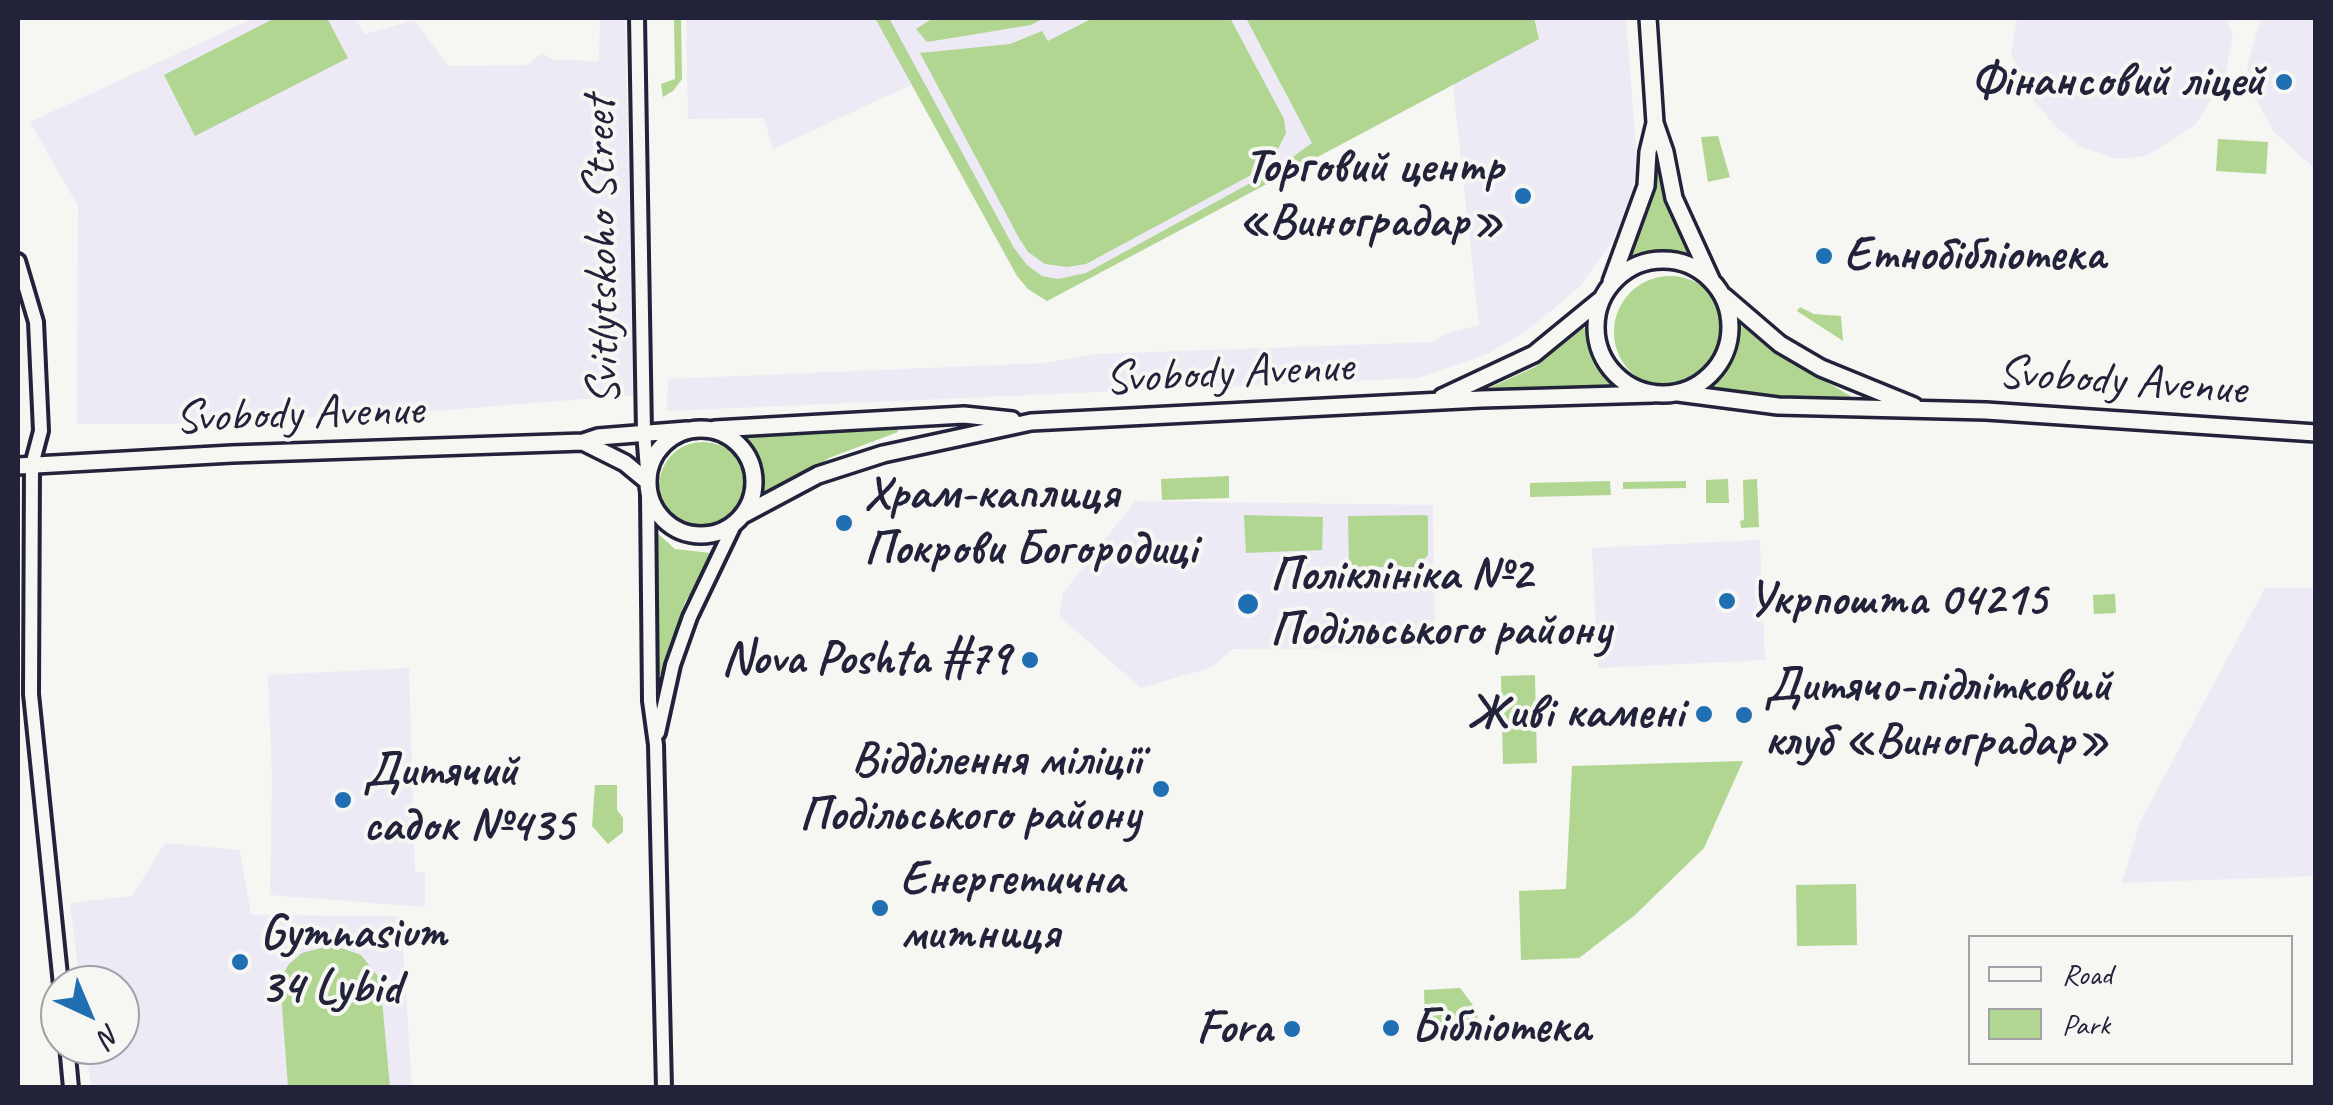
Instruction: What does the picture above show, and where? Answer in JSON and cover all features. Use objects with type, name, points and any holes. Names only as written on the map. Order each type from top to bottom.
[{"type":"street","name":"Svitlytskoho Street","points":[[637,18],[650,700],[656,745],[664,1088]]},
{"type":"street","points":[[1648,18],[1655,123],[1674,198],[1717,288],[1730,329],[1725,354],[1711,374],[1678,393],[1653,394],[1619,378],[1603,358],[1596,334],[1606,292],[1646,186],[1655,123]]},
{"type":"street","points":[[18,261],[36,322],[41,431],[25,466],[30,694],[59,965]]},
{"type":"street","points":[[1606,292],[1629,269],[1654,261],[1692,266],[1717,288]]},
{"type":"street","name":"Svobody Avenue","points":[[1717,288],[1780,344],[1821,368],[1923,409]]},
{"type":"street","name":"Svobody Avenue","points":[[1430,402],[1534,354],[1606,292]]},
{"type":"street","name":"Svobody Avenue","points":[[1678,393],[1778,406],[2092,416],[2316,433]]},
{"type":"street","name":"Svobody Avenue","points":[[708,429],[964,415],[1031,422],[1653,394]]},
{"type":"street","name":"Svobody Avenue","points":[[739,519],[818,475],[883,454],[1031,422]]},
{"type":"street","points":[[708,429],[738,444],[750,462],[754,484],[739,519],[716,533],[684,532],[665,521],[648,488],[656,454],[670,439],[688,430],[708,429]]},
{"type":"street","name":"Svobody Avenue","points":[[25,466],[232,454],[583,442],[598,437],[688,430]]},
{"type":"street","name":"Svobody Avenue","points":[[583,442],[626,462],[648,488]]},
{"type":"street","name":"Svitlytskoho Street","points":[[656,745],[678,649],[739,519]]},
{"type":"shaded area","points":[[254,18],[354,18],[365,34],[414,20],[448,66],[527,65],[542,53],[554,60],[599,61],[600,18],[625,18],[634,395],[421,412],[77,424],[78,206],[30,122]]},
{"type":"shaded area","points":[[686,18],[1626,18],[1637,162],[1631,196],[1611,244],[1580,286],[1522,334],[1487,354],[1418,378],[667,411],[668,379],[1045,363],[1097,354],[1434,342],[1443,335],[1479,325],[1453,85],[1047,301],[1017,276],[913,84],[773,149],[764,118],[688,119]]},
{"type":"shaded area","points":[[2017,18],[2226,18],[2233,37],[2225,76],[2195,125],[2146,156],[2117,159],[2079,146],[2054,125],[2035,101],[2011,54]]},
{"type":"shaded area","name":"Фінансовий ліцей","points":[[2261,18],[2315,18],[2315,169],[2273,131],[2256,99],[2247,66]]},
{"type":"shaded area","name":"Поліклініка №2 Подільського району","points":[[1135,501],[1433,505],[1435,648],[1233,649],[1212,667],[1141,688],[1059,616],[1063,593]]},
{"type":"shaded area","points":[[1760,540],[1765,660],[1598,668],[1592,548]]},
{"type":"shaded area","points":[[2265,588],[2315,588],[2315,876],[2122,883],[2140,822]]},
{"type":"shaded area","name":"Дитячий садок №435","points":[[409,668],[415,872],[425,872],[425,907],[270,895],[272,776],[268,675]]},
{"type":"shaded area","name":"Gymnasium 34 Lybid","points":[[165,843],[240,850],[251,915],[401,916],[412,1087],[91,1087],[88,1065],[140,1065],[140,965],[78,965],[70,903],[132,896]]},
{"type":"green space","points":[[275,18],[327,18],[348,58],[195,136],[164,75]]},
{"type":"green space","points":[[674,18],[681,18],[682,79],[663,97],[661,84],[675,79]]},
{"type":"green space","points":[[875,18],[889,18],[1014,248],[1042,276],[1058,279],[1086,273],[1276,169],[1312,143],[1246,18],[1534,18],[1539,39],[1047,301],[1017,276]]},
{"type":"green space","points":[[933,18],[1045,18],[1031,25],[927,42],[916,29]]},
{"type":"green space","points":[[1093,18],[1230,18],[1284,119],[1286,133],[1278,149],[1253,174],[1086,264],[1045,264],[1028,252],[1019,238],[920,53],[1010,44],[1042,31],[1048,41]]},
{"type":"green space","points":[[1718,136],[1730,177],[1708,182],[1701,137]]},
{"type":"green space","points":[[2218,139],[2268,142],[2266,174],[2216,171]]},
{"type":"green space","points":[[1661,168],[1675,220],[1697,262],[1677,252],[1659,250],[1630,257],[1647,209],[1654,169]]},
{"type":"green space","points":[[1670,276],[1691,280],[1710,292],[1722,311],[1726,332],[1722,353],[1710,372],[1691,384],[1670,388],[1649,384],[1630,372],[1618,353],[1614,332],[1618,311],[1630,292],[1649,280]]},
{"type":"green space","points":[[1800,307],[1814,314],[1841,316],[1843,341],[1797,311]]},
{"type":"green space","points":[[1744,326],[1778,353],[1857,400],[1855,406],[1691,395],[1718,380],[1736,351],[1738,327]]},
{"type":"green space","points":[[1583,328],[1588,329],[1593,355],[1616,385],[1614,388],[1478,393],[1535,367]]},
{"type":"green space","points":[[896,425],[898,432],[829,458],[765,499],[764,468],[744,436]]},
{"type":"green space","points":[[703,442],[728,449],[740,461],[747,486],[740,511],[728,523],[703,530],[678,523],[666,511],[659,486],[666,461],[678,449]]},
{"type":"green space","points":[[1229,476],[1229,498],[1162,500],[1161,479]]},
{"type":"green space","points":[[1728,479],[1729,503],[1706,503],[1706,480]]},
{"type":"green space","points":[[1757,479],[1759,527],[1741,528],[1743,480]]},
{"type":"green space","points":[[1610,481],[1611,495],[1530,497],[1530,483]]},
{"type":"green space","points":[[1686,481],[1686,488],[1623,489],[1623,482]]},
{"type":"green space","points":[[1244,515],[1323,517],[1322,550],[1246,553]]},
{"type":"green space","points":[[1348,516],[1428,516],[1428,555],[1420,564],[1349,567]]},
{"type":"green space","points":[[655,531],[675,549],[711,553],[715,557],[685,602],[661,674],[655,673]]},
{"type":"green space","points":[[2115,594],[2116,613],[2094,614],[2093,595]]},
{"type":"green space","points":[[1535,675],[1537,763],[1503,764],[1501,676]]},
{"type":"green space","points":[[1743,761],[1704,848],[1635,915],[1579,958],[1521,960],[1519,891],[1566,889],[1572,766]]},
{"type":"green space","points":[[595,785],[617,785],[617,810],[623,818],[623,832],[608,844],[592,826]]},
{"type":"green space","points":[[1856,884],[1857,945],[1797,946],[1796,885]]},
{"type":"green space","points":[[333,945],[361,955],[380,979],[390,1087],[288,1087],[280,979],[302,953]]},
{"type":"green space","points":[[1460,988],[1476,1009],[1478,1020],[1425,1023],[1424,990]]},
{"type":"place","name":"Фінансовий ліцей","points":[[2284,82]]},
{"type":"place","name":"Торговий центр «Виноградар»","points":[[1523,196]]},
{"type":"place","name":"Етнобібліотека","points":[[1824,256]]},
{"type":"place","name":"Храм-каплиця Покрови Богородиці","points":[[844,523]]},
{"type":"place","name":"Укрпошта 04215","points":[[1727,601]]},
{"type":"place","name":"Поліклініка №2 Подільського району","points":[[1248,604]]},
{"type":"place","name":"Nova Poshta #79","points":[[1030,660]]},
{"type":"place","name":"Живі камені","points":[[1704,714]]},
{"type":"place","name":"Дитячо-підлітковий клуб «Виноградар»","points":[[1744,715]]},
{"type":"place","name":"Відділення міліції Подільського району","points":[[1161,789]]},
{"type":"place","name":"Дитячий садок №435","points":[[343,800]]},
{"type":"place","name":"Енергетична митниця","points":[[880,908]]},
{"type":"place","name":"Gymnasium 34 Lybid","points":[[240,962]]},
{"type":"place","name":"Бібліотека","points":[[1391,1028]]},
{"type":"place","name":"Fora","points":[[1292,1029]]}]
